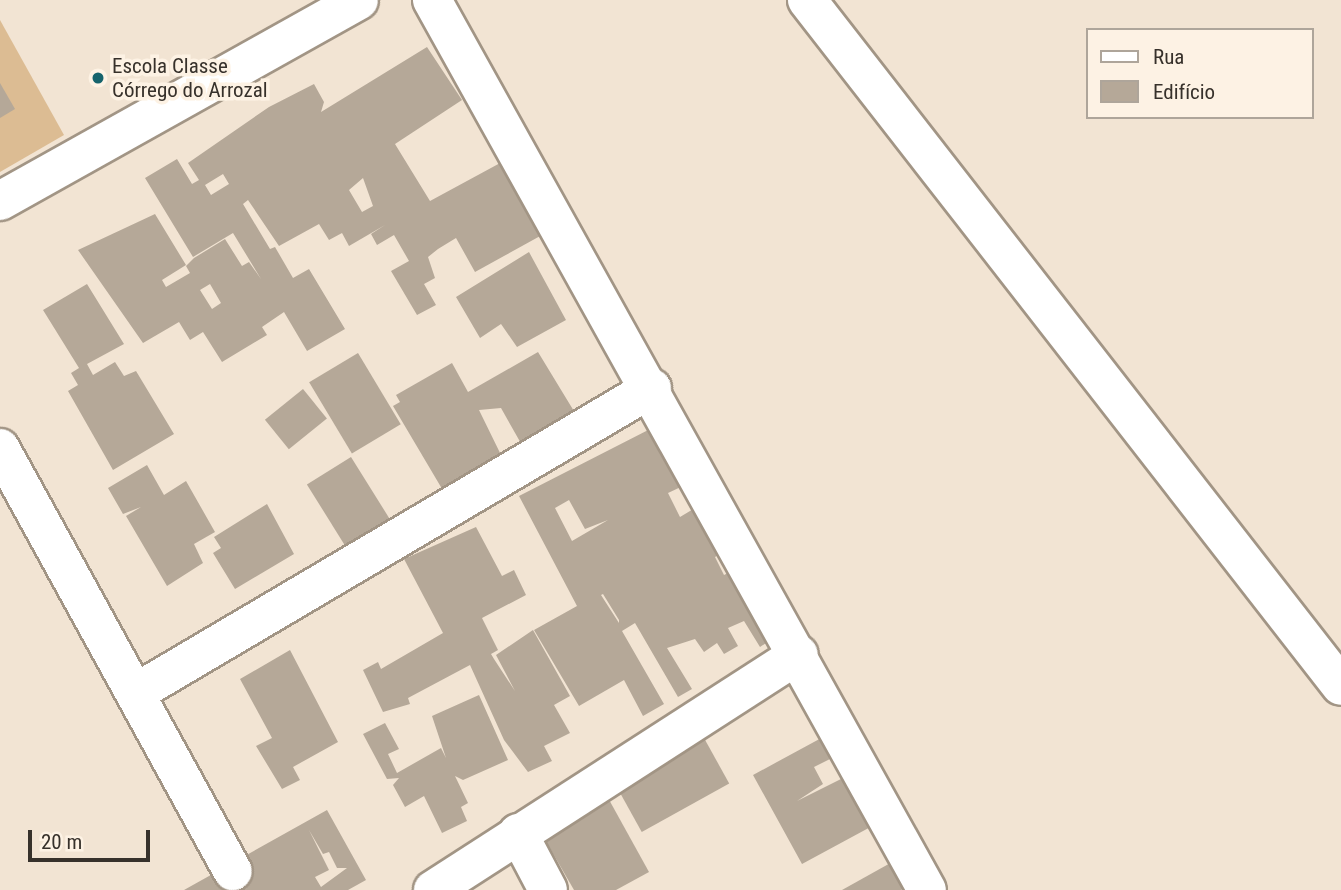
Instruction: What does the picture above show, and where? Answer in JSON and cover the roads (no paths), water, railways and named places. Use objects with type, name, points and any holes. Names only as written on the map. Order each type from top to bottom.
[{"type":"street","points":[[0,201],[359,0]]},
{"type":"street","points":[[432,0],[652,388],[927,890]]},
{"type":"street","points":[[807,0],[1341,686]]},
{"type":"street","points":[[136,692],[652,388]]},
{"type":"street","points":[[0,448],[233,872]]},
{"type":"street","points":[[433,890],[799,653]]},
{"type":"street","points":[[518,833],[548,890]]},
{"type":"place","name":"Escola Classe Córrego do Arrozal","points":[[98,78]]}]
